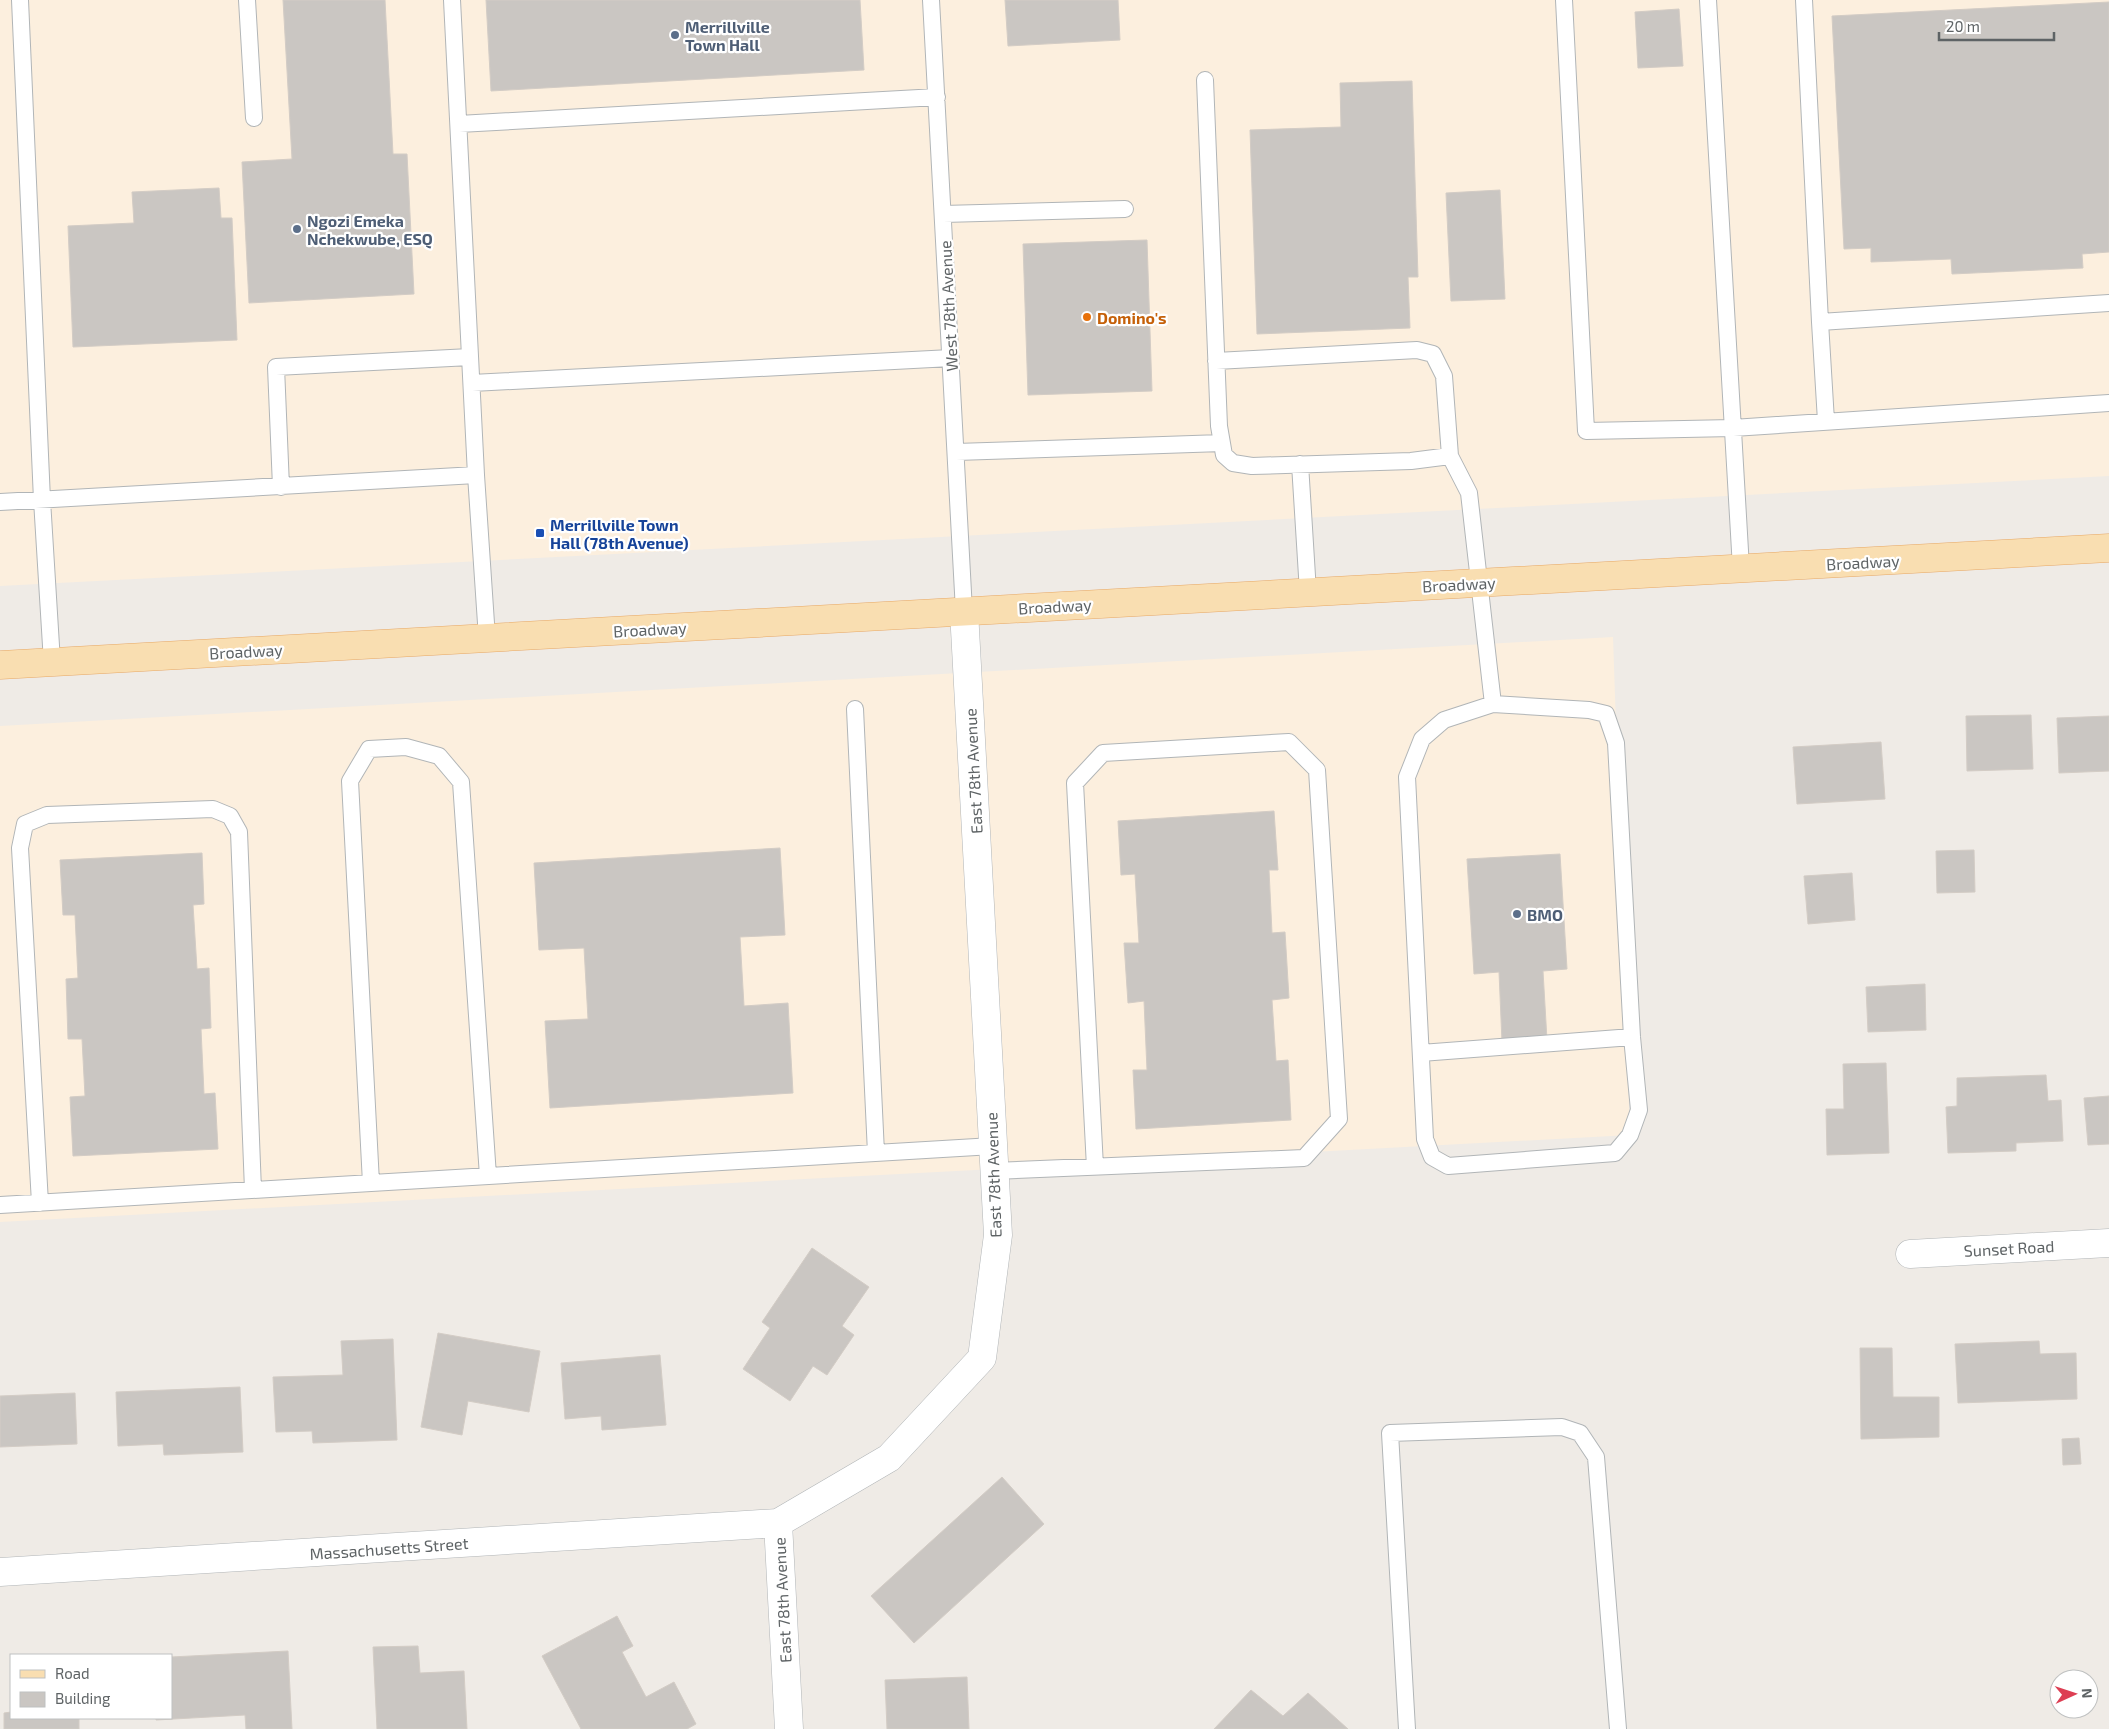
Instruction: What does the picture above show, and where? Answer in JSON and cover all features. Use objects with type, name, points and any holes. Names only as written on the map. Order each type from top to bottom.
[{"type":"main road","name":"Broadway","points":[[0,664],[2109,548]]},
{"type":"street","name":"East 78th Avenue","points":[[789,1729],[778,1523],[889,1458],[982,1358],[998,1235],[964,612]]},
{"type":"street","name":"Sunset Road","points":[[1910,1254],[2109,1243]]},
{"type":"street","name":"Massachusetts Street","points":[[0,1572],[778,1523]]},
{"type":"lane","points":[[20,0],[42,500],[52,662]]},
{"type":"lane","points":[[247,0],[254,118]]},
{"type":"lane","points":[[452,0],[476,475],[487,638]]},
{"type":"lane","name":"West 78th Avenue","points":[[931,0],[964,612]]},
{"type":"lane","points":[[1564,0],[1586,431],[1733,428],[2109,403]]},
{"type":"lane","points":[[1708,0],[1741,568]]},
{"type":"lane","points":[[1804,0],[1826,422]]},
{"type":"lane","points":[[1205,80],[1219,426],[1224,456],[1233,463],[1252,466],[1411,461],[1450,456]]},
{"type":"lane","points":[[459,124],[937,97]]},
{"type":"lane","points":[[943,214],[1125,209]]},
{"type":"lane","points":[[1820,322],[2109,303]]},
{"type":"lane","points":[[1216,361],[1417,350],[1433,354],[1444,376],[1450,456],[1469,493],[1494,704]]},
{"type":"lane","points":[[281,486],[276,367],[470,357]]},
{"type":"lane","points":[[472,383],[951,358]]},
{"type":"lane","points":[[956,452],[1222,443]]},
{"type":"lane","points":[[1300,464],[1308,592]]},
{"type":"lane","points":[[0,502],[476,475]]},
{"type":"lane","points":[[1494,704],[1589,710],[1606,714],[1616,743],[1632,1037],[1639,1110],[1630,1135],[1614,1153],[1448,1166],[1432,1157],[1425,1138],[1407,777],[1422,739],[1444,720],[1494,704]]},
{"type":"lane","points":[[855,709],[876,1153]]},
{"type":"lane","points":[[0,1205],[876,1153],[994,1159],[1095,1167],[1304,1158],[1339,1119],[1317,770],[1290,742],[1103,753],[1075,783],[1095,1167]]},
{"type":"lane","points":[[371,1183],[350,781],[369,749],[406,747],[439,756],[461,782],[488,1176]]},
{"type":"lane","points":[[40,1203],[20,848],[25,824],[47,815],[213,809],[230,816],[239,832],[253,1190]]},
{"type":"lane","points":[[1421,1053],[1632,1037]]},
{"type":"lane","points":[[1407,1729],[1390,1433],[1562,1427],[1580,1433],[1596,1457],[1618,1729]]},
{"type":"shaded area","points":[[0,0],[2109,0],[2109,476],[0,586]]},
{"type":"shaded area","points":[[1613,637],[1630,1135],[0,1222],[0,726]]},
{"type":"building","points":[[283,0],[385,0],[393,154],[407,154],[414,294],[249,303],[242,162],[292,159]]},
{"type":"building","name":"Merrillville Town Hall","points":[[486,0],[860,0],[864,70],[491,91]]},
{"type":"building","points":[[1005,0],[1118,0],[1120,40],[1008,46]]},
{"type":"building","points":[[2109,2],[2109,252],[2082,254],[2083,268],[1952,274],[1951,259],[1871,262],[1871,248],[1844,249],[1832,16]]},
{"type":"building","points":[[1679,9],[1683,66],[1638,68],[1635,12]]},
{"type":"building","points":[[1412,81],[1418,277],[1408,277],[1410,328],[1257,334],[1250,130],[1341,127],[1340,83]]},
{"type":"building","points":[[219,188],[221,218],[232,218],[237,340],[73,347],[68,226],[134,223],[132,192]]},
{"type":"building","points":[[1500,190],[1505,299],[1451,301],[1446,193]]},
{"type":"building","name":"Domino's","points":[[1147,240],[1152,391],[1028,395],[1023,244]]},
{"type":"building","points":[[2031,715],[2033,769],[1967,771],[1966,716]]},
{"type":"building","points":[[2109,716],[2109,771],[2059,773],[2057,718]]},
{"type":"building","points":[[1881,742],[1885,799],[1797,804],[1793,747]]},
{"type":"building","points":[[1274,811],[1278,870],[1269,870],[1272,933],[1285,932],[1289,998],[1272,1000],[1276,1061],[1288,1060],[1291,1120],[1136,1129],[1133,1070],[1147,1070],[1144,1001],[1128,1003],[1124,943],[1139,943],[1135,874],[1121,875],[1118,821]]},
{"type":"building","points":[[780,848],[785,935],[740,937],[744,1006],[788,1003],[793,1093],[550,1108],[545,1021],[588,1019],[584,948],[539,950],[534,863]]},
{"type":"building","points":[[1974,850],[1975,892],[1937,893],[1936,851]]},
{"type":"building","points":[[202,853],[204,904],[193,905],[197,969],[209,968],[211,1028],[201,1029],[204,1094],[215,1093],[218,1149],[73,1156],[70,1097],[85,1096],[82,1039],[68,1039],[66,979],[78,978],[75,915],[63,915],[60,860]]},
{"type":"building","name":"BMO","points":[[1560,854],[1567,969],[1543,971],[1547,1040],[1502,1042],[1499,972],[1474,974],[1467,859]]},
{"type":"building","points":[[1852,873],[1855,920],[1808,924],[1804,876]]},
{"type":"building","points":[[1925,984],[1926,1030],[1868,1032],[1866,987]]},
{"type":"building","points":[[1886,1063],[1889,1153],[1827,1155],[1826,1109],[1844,1109],[1843,1064]]},
{"type":"building","points":[[2046,1075],[2048,1101],[2061,1100],[2063,1141],[2016,1143],[2016,1151],[1948,1153],[1946,1107],[1957,1106],[1957,1078]]},
{"type":"building","points":[[2109,1096],[2109,1144],[2088,1145],[2084,1098]]},
{"type":"building","points":[[812,1248],[869,1287],[842,1326],[854,1335],[827,1375],[813,1366],[790,1401],[743,1369],[770,1328],[762,1322]]},
{"type":"building","points":[[438,1333],[540,1351],[529,1412],[468,1401],[462,1435],[421,1427]]},
{"type":"building","points":[[393,1339],[397,1440],[313,1443],[312,1431],[276,1432],[273,1377],[343,1375],[341,1341]]},
{"type":"building","points":[[2039,1341],[2040,1354],[2076,1353],[2077,1399],[1958,1403],[1955,1344]]},
{"type":"building","points":[[1860,1348],[1892,1348],[1893,1397],[1939,1397],[1939,1437],[1861,1439]]},
{"type":"building","points":[[660,1355],[666,1425],[602,1430],[601,1416],[565,1419],[561,1363]]},
{"type":"building","points":[[240,1387],[243,1452],[164,1455],[163,1444],[118,1446],[116,1392]]},
{"type":"building","points":[[75,1393],[77,1444],[0,1447],[0,1396]]},
{"type":"building","points":[[2079,1438],[2081,1464],[2063,1465],[2062,1439]]},
{"type":"building","points":[[1002,1477],[1044,1524],[914,1643],[871,1596]]},
{"type":"building","points":[[617,1616],[633,1646],[622,1652],[646,1697],[674,1682],[696,1724],[687,1729],[581,1729],[542,1656]]},
{"type":"building","points":[[418,1646],[420,1673],[464,1671],[467,1729],[377,1729],[373,1647]]},
{"type":"building","points":[[288,1651],[292,1729],[246,1729],[245,1715],[156,1720],[172,1719],[172,1657]]},
{"type":"building","points":[[967,1677],[969,1729],[887,1729],[885,1680]]},
{"type":"building","points":[[1251,1690],[1283,1716],[1308,1693],[1348,1729],[1214,1729]]},
{"type":"building","points":[[10,1712],[10,1719],[79,1719],[79,1729],[4,1729],[4,1713]]},
{"type":"place","name":"Merrillville Town Hall","points":[[675,35]]},
{"type":"place","name":"Ngozi Emeka Nchekwube, ESQ","points":[[297,229]]},
{"type":"place","name":"Domino's","points":[[1087,317]]},
{"type":"place","name":"Merrillville Town Hall (78th Avenue)","points":[[540,533]]},
{"type":"place","name":"BMO","points":[[1517,914]]}]
